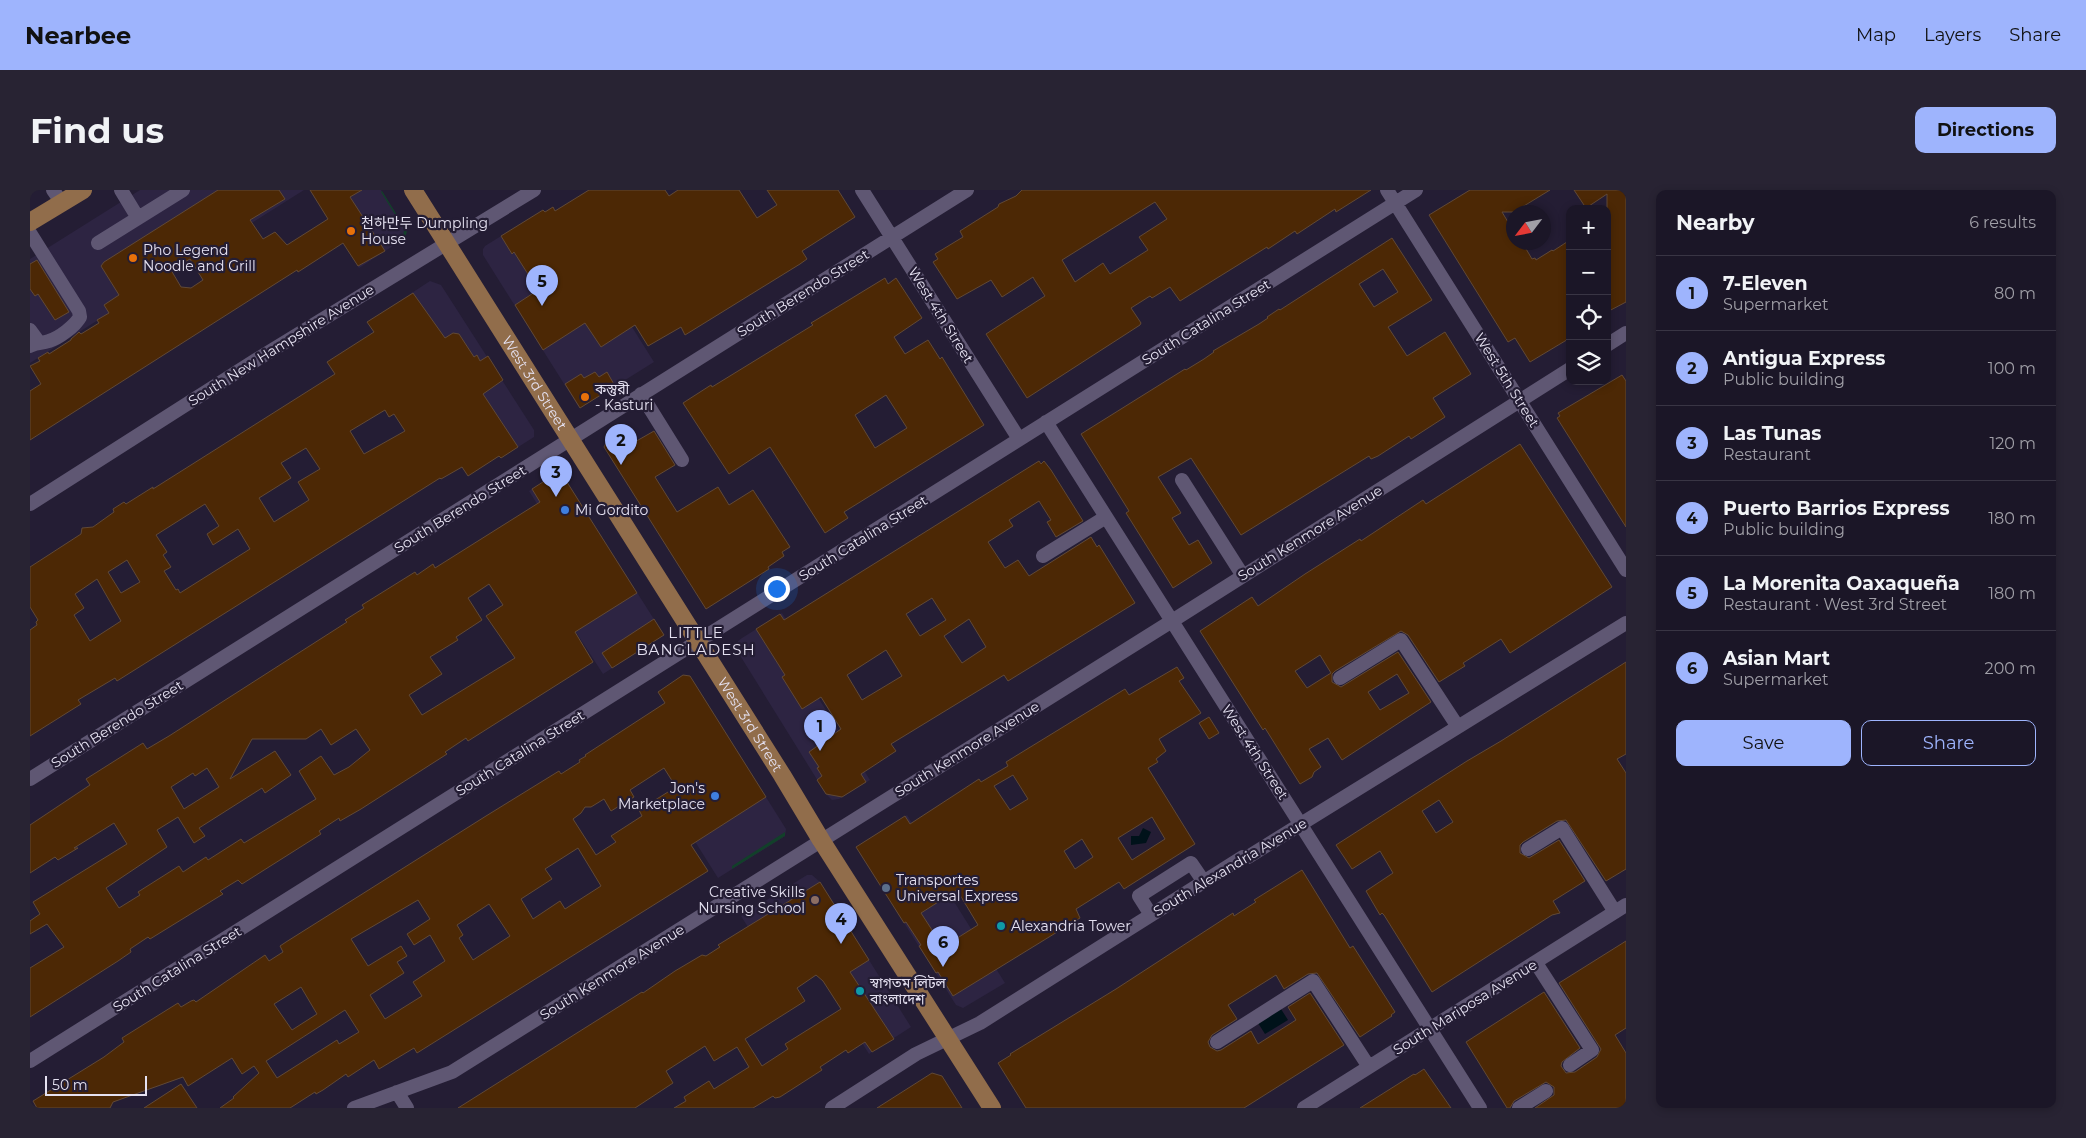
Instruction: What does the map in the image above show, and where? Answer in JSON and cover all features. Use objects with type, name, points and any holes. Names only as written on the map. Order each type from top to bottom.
[{"type":"main road","points":[[30,222],[57,197],[83,190]]},
{"type":"main road","name":"West 3rd Street","points":[[413,190],[821,840],[992,1108]]},
{"type":"street","points":[[121,190],[138,218]]},
{"type":"street","points":[[98,243],[183,190]]},
{"type":"street","name":"South New Hampshire Avenue","points":[[30,504],[229,377],[534,190]]},
{"type":"street","name":"West 4th Street","points":[[862,190],[1019,439]]},
{"type":"street","name":"South Berendo Street","points":[[30,780],[967,190]]},
{"type":"street","name":"West 5th Street","points":[[1387,190],[1626,570]]},
{"type":"street","name":"South Catalina Street","points":[[30,1061],[1416,190]]},
{"type":"street","points":[[30,233],[79,311],[80,317],[77,323],[48,342],[32,339]]},
{"type":"street","points":[[1611,342],[1626,333]]},
{"type":"street","name":"South Kenmore Avenue","points":[[354,1108],[452,1072],[1566,371]]},
{"type":"street","points":[[641,394],[682,460]]},
{"type":"street","name":"West 4th Street","points":[[1046,422],[1480,1108]]},
{"type":"street","points":[[1182,480],[1243,576]]},
{"type":"street","points":[[1043,556],[1106,518]]},
{"type":"street","name":"South Alexandria Avenue","points":[[832,1108],[916,1054],[980,1023],[1243,856],[1248,857],[1626,622]]},
{"type":"street","points":[[1340,678],[1401,640],[1458,727]]},
{"type":"street","points":[[1528,849],[1562,828],[1621,909]]},
{"type":"street","points":[[1151,915],[1139,896],[1191,863],[1204,882]]},
{"type":"street","points":[[1166,879],[1179,897]]},
{"type":"street","name":"South Mariposa Avenue","points":[[1304,1108],[1621,909]]},
{"type":"street","points":[[1536,963],[1592,1050],[1570,1065]]},
{"type":"street","points":[[1217,1042],[1313,981],[1369,1067]]},
{"type":"street","points":[[1519,1108],[1546,1091]]},
{"type":"street","points":[[397,1092],[407,1108]]},
{"type":"shaded area","points":[[140,190],[304,190],[30,363],[30,259]]},
{"type":"shaded area","points":[[310,190],[381,190],[407,231],[405,238],[359,268]]},
{"type":"shaded area","points":[[522,223],[571,301],[603,281],[654,362],[582,407],[578,406],[483,255],[485,246]]},
{"type":"shaded area","points":[[430,281],[441,285],[534,430],[534,437],[501,458],[401,300]]},
{"type":"shaded area","points":[[560,471],[664,635],[603,674],[550,592],[580,572],[529,491]]},
{"type":"shaded area","points":[[782,613],[832,691],[819,699],[870,780],[839,799],[832,800],[826,794],[736,649],[738,641]]},
{"type":"shaded area","points":[[683,675],[690,676],[786,829],[785,836],[718,878],[665,794],[706,768],[658,692]]},
{"type":"shaded area","points":[[907,815],[958,897],[953,900],[1005,983],[963,1008],[956,1005],[856,847]]},
{"type":"shaded area","points":[[1143,828],[1151,832],[1146,843],[1131,845],[1131,836],[1139,836]]},
{"type":"shaded area","points":[[807,875],[812,875],[820,882],[911,1027],[869,1054],[819,974],[789,992],[741,916]]},
{"type":"shaded area","points":[[1281,1009],[1288,1020],[1265,1034],[1258,1023]]},
{"type":"green space","points":[[382,191],[407,231],[403,240],[404,229]]},
{"type":"green space","points":[[785,832],[785,836],[732,869],[732,866]]},
{"type":"building","points":[[218,190],[279,190],[285,199],[250,220],[263,239],[275,232],[287,245],[328,219],[310,190],[362,190],[350,197],[385,251],[358,266],[343,243],[298,272],[297,270],[30,440],[30,391],[41,384],[30,366],[40,361],[38,358],[48,352],[49,354],[71,340],[79,332],[81,334],[99,323],[97,320],[109,313],[104,305],[119,295],[101,266],[104,262]],"holes":[[[190,259],[203,280],[191,288],[181,287],[171,270]]]},
{"type":"building","points":[[589,190],[665,190],[669,196],[678,190],[739,190],[757,218],[777,205],[767,190],[838,190],[855,217],[802,251],[807,259],[800,264],[685,335],[681,327],[648,346],[635,325],[601,347],[585,323],[543,350],[515,305],[538,290],[514,252],[512,254],[501,236],[543,210],[545,212],[553,207],[555,211]]},
{"type":"building","points":[[1022,190],[1371,190],[1336,212],[1335,209],[1297,234],[1295,231],[1268,249],[1267,247],[1180,301],[1170,287],[1152,298],[1150,296],[1131,308],[1141,323],[1140,325],[1027,398],[986,334],[1045,296],[1033,277],[1002,297],[991,280],[957,299],[933,262],[938,259],[935,254],[963,237],[960,231],[998,207],[999,204],[1016,196]],"holes":[[[1155,202],[1167,219],[1139,237],[1148,250],[1110,274],[1103,263],[1075,282],[1062,260]]]},
{"type":"building","points":[[1470,190],[1550,190],[1525,205],[1506,205],[1506,212],[1502,212],[1506,219],[1506,250],[1527,250],[1532,259],[1535,258],[1536,260],[1566,243],[1566,340],[1530,362],[1515,338],[1508,342],[1429,215]]},
{"type":"building","points":[[1574,190],[1626,190],[1626,302],[1611,310],[1611,205],[1607,205],[1607,194],[1590,205],[1584,205]]},
{"type":"building","points":[[1392,238],[1432,300],[1388,327],[1407,356],[1445,332],[1471,374],[1433,398],[1445,417],[1411,439],[1409,436],[1378,456],[1371,459],[1369,456],[1241,535],[1191,458],[1158,477],[1181,513],[1172,518],[1189,545],[1198,540],[1212,563],[1173,588],[1126,513],[1129,511],[1081,434]],"holes":[[[1383,269],[1398,292],[1374,307],[1359,284]]]},
{"type":"building","points":[[37,260],[69,312],[55,320],[38,294],[35,296],[30,289],[30,264]]},
{"type":"building","points":[[885,278],[888,284],[896,278],[922,318],[894,337],[905,354],[928,340],[940,359],[942,357],[984,425],[844,512],[848,518],[825,533],[770,447],[729,474],[683,403],[813,325],[811,323]],"holes":[[[886,395],[907,428],[875,448],[855,415]]]},
{"type":"building","points":[[413,293],[445,338],[453,333],[459,334],[474,357],[477,355],[480,361],[488,356],[503,380],[483,394],[518,447],[501,458],[499,456],[468,476],[462,467],[440,478],[117,681],[115,678],[78,700],[81,704],[30,736],[30,630],[37,625],[36,622],[38,620],[30,607],[30,567],[81,534],[82,528],[93,527],[114,512],[113,509],[124,502],[126,504],[153,487],[153,489],[335,374],[327,362],[374,332],[367,322]],"holes":[[[385,410],[389,417],[394,414],[405,431],[364,454],[350,431]],[[306,448],[320,469],[298,482],[309,500],[274,522],[259,498],[291,478],[281,463]],[[205,504],[219,526],[207,534],[213,545],[238,529],[250,549],[180,593],[164,571],[171,567],[163,555],[167,552],[156,535]],[[127,560],[140,582],[121,593],[108,572]],[[97,579],[121,621],[90,641],[74,615],[84,608],[75,594]]]},
{"type":"building","name":"কস্তুরী - Kasturi","points":[[595,372],[599,377],[607,372],[615,386],[580,408],[565,384],[581,374],[584,378]]},
{"type":"building","points":[[1622,375],[1626,381],[1626,527],[1557,418],[1560,416],[1558,413],[1605,385],[1611,385],[1611,382]]},
{"type":"building","points":[[626,430],[633,443],[654,431],[675,465],[655,477],[677,512],[718,487],[729,505],[753,490],[790,547],[782,552],[784,556],[768,567],[769,569],[706,609],[604,447],[606,443]]},
{"type":"building","points":[[1520,444],[1612,587],[1510,653],[1501,639],[1463,663],[1465,666],[1439,682],[1408,635],[1401,631],[1335,671],[1332,674],[1332,682],[1341,687],[1398,652],[1431,702],[1342,760],[1328,738],[1309,749],[1321,767],[1314,772],[1312,777],[1300,784],[1200,631],[1252,597],[1258,606],[1305,574],[1360,539],[1361,541],[1423,500],[1426,504]],"holes":[[[1320,655],[1331,673],[1307,688],[1295,671]],[[1397,674],[1409,693],[1380,710],[1368,692]]]},
{"type":"building","points":[[1039,461],[1041,464],[1044,461],[1051,470],[1083,521],[1056,537],[1047,522],[1051,520],[1039,501],[1009,520],[1013,526],[988,542],[1005,568],[1018,560],[1029,576],[1091,537],[1097,547],[1099,545],[1135,603],[1008,681],[1004,675],[891,744],[896,751],[861,774],[866,782],[842,797],[826,794],[817,780],[822,776],[817,768],[819,767],[809,752],[841,729],[821,697],[802,709],[782,677],[785,675],[756,629],[780,614],[784,620]],"holes":[[[932,598],[946,620],[920,636],[906,614]],[[969,619],[986,647],[962,663],[944,636]],[[886,650],[902,676],[862,700],[847,675]]]},
{"type":"building","points":[[560,471],[637,593],[575,632],[593,662],[468,741],[466,738],[445,752],[447,754],[361,809],[340,821],[339,818],[319,831],[321,834],[242,884],[238,880],[220,891],[223,894],[150,939],[148,937],[130,949],[131,952],[118,961],[30,1017],[30,968],[64,947],[47,924],[30,934],[30,921],[40,914],[33,902],[127,844],[114,823],[58,860],[55,857],[30,873],[30,825],[90,785],[86,779],[143,743],[147,749],[169,736],[347,622],[345,620],[364,608],[362,605],[415,572],[417,575],[433,564],[435,568],[540,502],[532,489]],"holes":[[[489,584],[503,605],[486,616],[515,658],[422,715],[409,695],[442,674],[430,657],[458,640],[456,637],[482,620],[468,598]],[[321,729],[331,745],[356,729],[370,750],[349,767],[334,775],[321,756],[299,771],[316,799],[244,843],[241,839],[208,860],[206,857],[183,872],[179,866],[138,892],[140,895],[119,908],[106,888],[167,847],[157,830],[178,817],[194,843],[205,836],[199,828],[262,788],[265,793],[291,775],[275,751],[230,779],[252,739],[306,739]],[[207,768],[219,787],[184,809],[171,787],[193,773],[195,776]]]},
{"type":"building","points":[[654,619],[664,635],[612,668],[602,653]]},
{"type":"building","points":[[1626,662],[1626,754],[1617,759],[1626,773],[1626,869],[1606,881],[1566,820],[1557,821],[1523,842],[1520,845],[1520,853],[1529,858],[1559,840],[1585,881],[1553,901],[1560,913],[1552,915],[1432,992],[1384,915],[1382,913],[1380,915],[1366,891],[1393,873],[1380,851],[1352,869],[1336,845]],"holes":[[[1439,800],[1453,822],[1436,833],[1422,811]]]},
{"type":"building","points":[[1177,667],[1184,678],[1179,681],[1201,713],[1159,739],[1166,751],[1156,759],[1158,762],[1148,768],[1195,844],[1124,889],[1119,882],[1076,909],[1080,918],[953,996],[938,972],[936,973],[919,946],[921,945],[906,922],[904,923],[856,847],[905,816],[910,824],[979,779],[981,782],[1008,766],[1006,762],[1125,689],[1129,695]],"holes":[[[1013,775],[1028,799],[1010,810],[994,786]],[[1152,817],[1165,839],[1132,860],[1118,838]],[[1082,839],[1093,857],[1075,869],[1064,851]],[[957,890],[978,925],[943,947],[921,913]]]},
{"type":"building","points":[[683,675],[690,676],[766,797],[691,845],[708,871],[417,1053],[414,1048],[379,1069],[374,1060],[348,1077],[346,1074],[323,1090],[316,1094],[315,1092],[290,1108],[220,1108],[234,1098],[259,1073],[254,1066],[242,1074],[232,1058],[188,1086],[183,1077],[113,1102],[110,1108],[37,1108],[33,1101],[104,1057],[124,1042],[122,1038],[178,1003],[181,1007],[194,1000],[196,1002],[265,955],[269,961],[283,952],[280,946],[286,942],[559,771],[561,774],[580,762],[579,760],[585,755],[665,703],[658,692]],"holes":[[[664,768],[676,787],[639,810],[642,816],[611,836],[616,842],[596,855],[573,819],[585,807],[591,807],[604,799],[611,811],[634,797],[630,790]],[[578,848],[601,886],[565,909],[560,901],[533,919],[521,899],[552,879],[545,869]],[[418,900],[430,919],[407,934],[414,945],[430,935],[445,961],[413,982],[422,996],[385,1019],[370,995],[404,973],[397,962],[407,956],[401,946],[368,966],[351,939]],[[489,904],[510,936],[473,960],[459,938],[463,935],[457,925]],[[301,987],[317,1014],[292,1030],[274,1004]],[[345,1010],[359,1032],[339,1044],[337,1040],[277,1078],[266,1061]]]},
{"type":"building","points":[[1209,717],[1219,733],[1209,739],[1199,723]]},
{"type":"building","points":[[1302,870],[1350,948],[1353,946],[1395,1012],[1392,1016],[1360,1037],[1317,973],[1308,974],[1284,989],[1276,975],[1228,1005],[1237,1019],[1212,1035],[1208,1042],[1210,1047],[1217,1051],[1221,1050],[1251,1031],[1258,1044],[1296,1020],[1288,1007],[1310,993],[1344,1045],[1244,1108],[1026,1108],[998,1063],[1233,913],[1234,916],[1256,902],[1254,900]]},
{"type":"building","points":[[820,882],[869,960],[850,972],[894,1039],[872,1052],[865,1042],[848,1053],[846,1050],[820,1067],[822,1070],[780,1097],[775,1098],[773,1096],[753,1108],[674,1108],[686,1101],[684,1097],[709,1081],[714,1089],[749,1067],[737,1047],[714,1061],[705,1046],[666,1071],[673,1083],[635,1108],[458,1108],[643,993],[675,971],[702,955],[706,956],[720,947],[718,945]],"holes":[[[816,975],[823,981],[841,1009],[785,1044],[788,1049],[762,1066],[745,1039],[805,1001],[797,988]]]},
{"type":"building","points":[[1626,941],[1626,1028],[1615,1035],[1626,1053],[1626,1108],[1535,1108],[1554,1095],[1554,1087],[1546,1082],[1514,1101],[1510,1108],[1507,1108],[1466,1042],[1544,992],[1580,1048],[1562,1062],[1561,1066],[1566,1073],[1575,1072],[1597,1057],[1601,1049],[1559,983]]},
{"type":"building","points":[[1424,1069],[1451,1108],[1360,1108],[1414,1074]]},
{"type":"building","points":[[932,1073],[942,1076],[962,1108],[877,1108]]},
{"type":"building","points":[[181,1084],[197,1108],[144,1108]]},
{"type":"place","name":"천하만두 Dumpling House","points":[[351,231]]},
{"type":"place","name":"Pho Legend Noodle and Grill","points":[[133,258]]},
{"type":"place","name":"La Morenita Oaxaqueña","points":[[542,306]]},
{"type":"place","name":"কস্তুরী - Kasturi","points":[[585,397]]},
{"type":"place","name":"Antigua Express","points":[[621,465]]},
{"type":"place","name":"Las Tunas","points":[[556,497]]},
{"type":"place","name":"Mi Gordito","points":[[565,510]]},
{"type":"place","name":"7-Eleven","points":[[820,751]]},
{"type":"place","name":"Jon's Marketplace","points":[[715,796]]},
{"type":"place","name":"Transportes Universal Express","points":[[886,888]]},
{"type":"place","name":"Creative Skills Nursing School","points":[[815,900]]},
{"type":"place","name":"Alexandria Tower","points":[[1001,926]]},
{"type":"place","name":"Puerto Barrios Express","points":[[841,944]]},
{"type":"place","name":"Asian Mart","points":[[943,967]]},
{"type":"place","name":"স্বাগতম লিটল বাংলাদেশ","points":[[860,991]]},
{"type":"district","name":"LITTLE BANGLADESH","points":[[696,642]]}]
